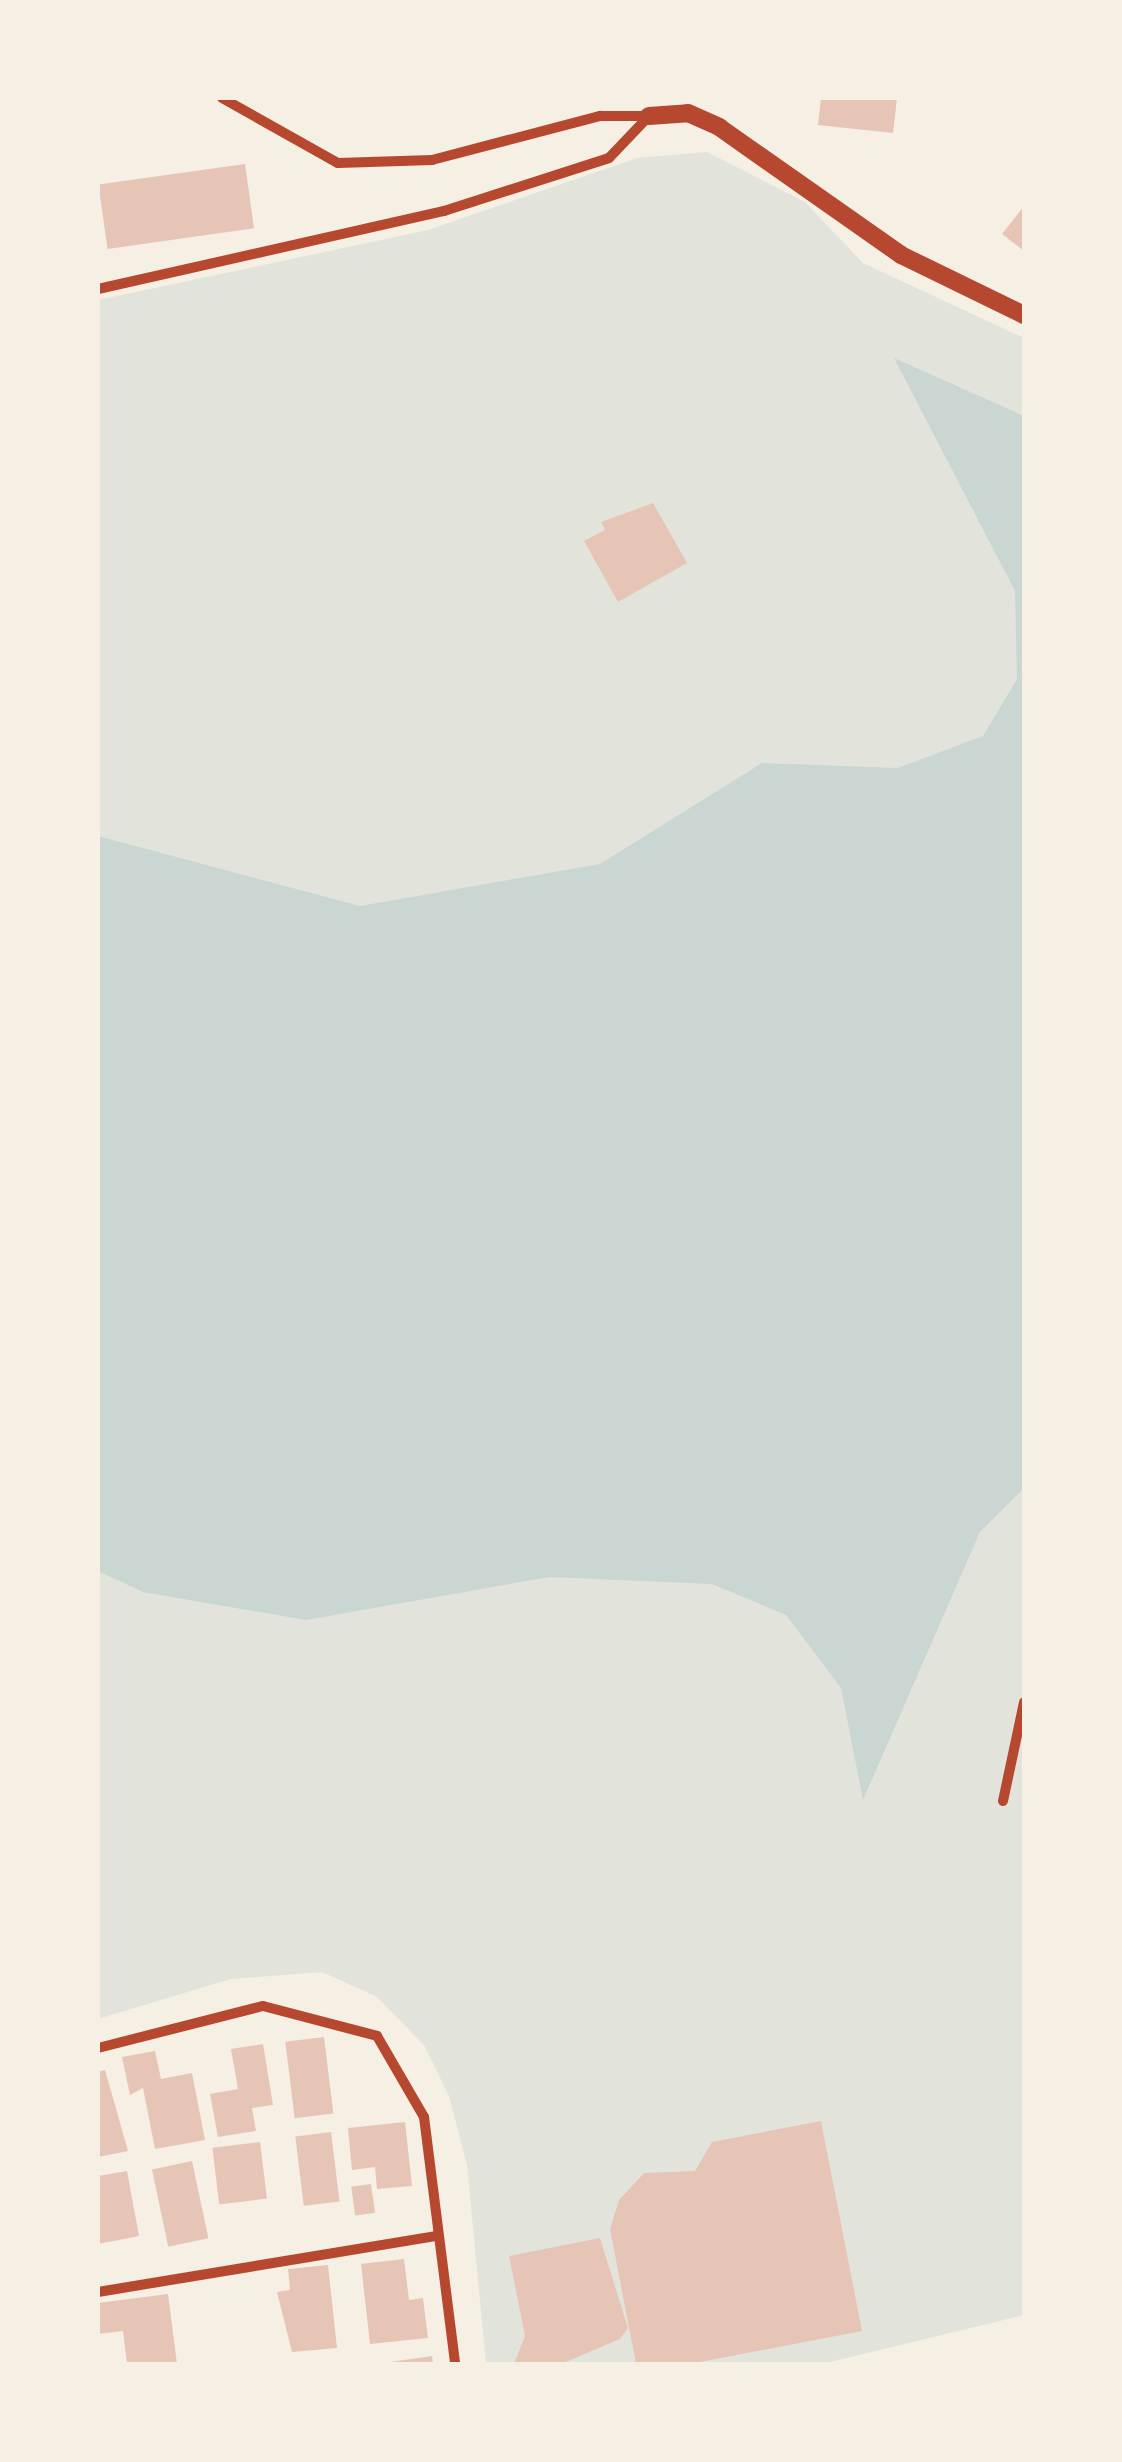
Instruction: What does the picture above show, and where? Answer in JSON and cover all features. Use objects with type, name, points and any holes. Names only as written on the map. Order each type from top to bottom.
[{"type":"street","points":[[222,98],[338,163],[432,160],[600,116],[649,116],[691,105],[901,255],[1024,315]]},
{"type":"street","points":[[98,289],[444,211],[609,158],[649,116]]},
{"type":"street","points":[[1004,1801],[1024,1702]]},
{"type":"street","points":[[98,2048],[263,2006],[377,2036],[424,2117],[456,2364]]},
{"type":"street","points":[[98,2292],[438,2236]]},
{"type":"shaded area","points":[[707,152],[805,202],[863,263],[1024,338],[1024,2315],[822,2364],[486,2364],[467,2165],[449,2096],[424,2045],[377,1997],[322,1972],[231,1979],[98,2019],[98,300],[428,230],[637,158]]},
{"type":"shaded area","points":[[894,358],[1024,416],[1024,1488],[980,1532],[863,1800],[841,1688],[786,1615],[712,1584],[549,1577],[306,1620],[143,1592],[98,1571],[98,836],[360,906],[600,864],[762,763],[898,768],[983,736],[1017,679],[1015,591]]},
{"type":"building","points":[[821,98],[897,98],[893,133],[818,125]]},
{"type":"building","points":[[245,164],[254,228],[107,249],[98,185]]},
{"type":"building","points":[[1024,206],[1024,251],[1002,234]]},
{"type":"building","points":[[653,503],[687,563],[618,602],[584,541],[605,530],[601,522]]},
{"type":"building","points":[[324,2037],[333,2113],[295,2118],[285,2042]]},
{"type":"building","points":[[263,2044],[273,2105],[252,2108],[256,2131],[218,2137],[210,2094],[238,2089],[231,2049]]},
{"type":"building","points":[[155,2051],[161,2079],[192,2073],[205,2140],[155,2149],[143,2088],[130,2095],[122,2057]]},
{"type":"building","points":[[105,2070],[128,2151],[98,2157],[98,2072]]},
{"type":"building","points":[[821,2121],[862,2331],[690,2364],[636,2364],[610,2229],[619,2200],[644,2173],[695,2171],[712,2142]]},
{"type":"building","points":[[405,2122],[412,2186],[377,2189],[375,2167],[352,2170],[348,2128]]},
{"type":"building","points":[[331,2132],[340,2201],[304,2206],[295,2136]]},
{"type":"building","points":[[260,2142],[267,2199],[219,2204],[212,2148]]},
{"type":"building","points":[[192,2161],[208,2238],[168,2247],[152,2170]]},
{"type":"building","points":[[127,2171],[139,2236],[98,2244],[98,2176]]},
{"type":"building","points":[[371,2184],[375,2213],[355,2216],[351,2187]]},
{"type":"building","points":[[600,2238],[628,2328],[620,2339],[561,2364],[514,2364],[525,2336],[509,2256]]},
{"type":"building","points":[[404,2259],[409,2300],[423,2298],[428,2338],[370,2344],[361,2264]]},
{"type":"building","points":[[328,2265],[337,2348],[292,2352],[277,2292],[290,2290],[288,2269]]},
{"type":"building","points":[[168,2294],[177,2364],[127,2364],[123,2331],[98,2334],[98,2303]]},
{"type":"building","points":[[432,2356],[433,2364],[390,2364],[390,2362]]}]
